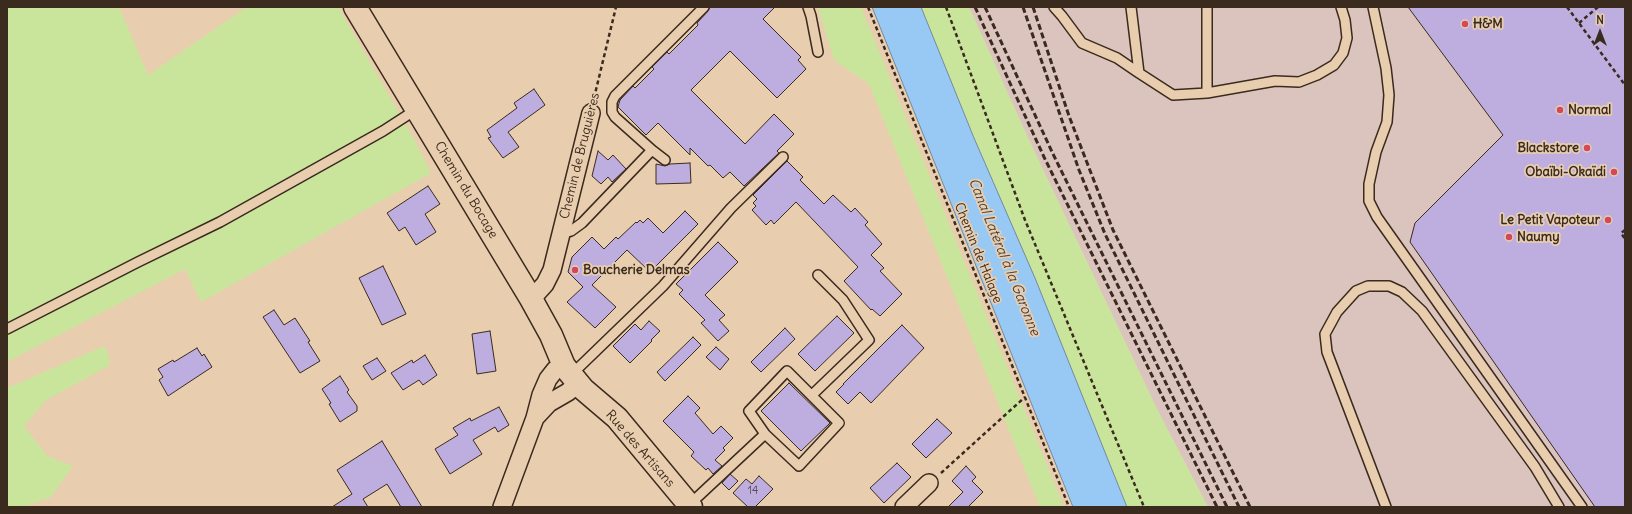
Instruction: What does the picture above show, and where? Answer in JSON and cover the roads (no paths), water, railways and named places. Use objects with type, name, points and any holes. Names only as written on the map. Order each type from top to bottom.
[{"type":"street","name":"Chemin du Bocage","points":[[355,7],[530,297],[571,375]]},
{"type":"street","name":"Chemin de Bruguières","points":[[530,297],[536,294],[545,284],[552,270],[591,113]]},
{"type":"street","points":[[502,507],[548,379],[555,370],[571,375],[568,392],[549,403],[534,418]]},
{"type":"street","name":"Rue des Artisans","points":[[571,375],[616,418],[690,506]]},
{"type":"street","points":[[904,507],[929,483]]},
{"type":"lane","points":[[665,160],[615,116],[612,112],[612,102],[615,96],[704,7]]},
{"type":"lane","points":[[808,7],[812,16],[818,52]]},
{"type":"lane","points":[[1054,7],[1082,43],[1117,58],[1173,95],[1207,93],[1275,81],[1300,82],[1317,75],[1334,65],[1343,53],[1347,38],[1342,7]]},
{"type":"lane","points":[[1131,7],[1139,73]]},
{"type":"lane","points":[[1207,7],[1207,93]]},
{"type":"lane","points":[[1373,7],[1386,68],[1389,95],[1387,122],[1376,152],[1369,184],[1369,201],[1377,217],[1582,507]]},
{"type":"lane","points":[[7,329],[220,222],[383,131],[417,109]]},
{"type":"lane","points":[[561,234],[571,231],[582,224],[652,150]]},
{"type":"lane","points":[[571,375],[663,286],[731,208],[783,157]]},
{"type":"lane","points":[[812,396],[869,340],[843,300],[818,275]]},
{"type":"lane","points":[[1386,507],[1327,352],[1325,334],[1336,312],[1356,291],[1368,286],[1389,286],[1402,292],[1422,311],[1535,467],[1559,507]]},
{"type":"lane","points":[[787,371],[839,423],[799,466],[765,434],[749,411],[787,371]]},
{"type":"lane","points":[[690,506],[765,434]]},
{"type":"water","name":"Canal Latéral à la Garonne","points":[[872,7],[921,7],[974,138],[1035,278],[1127,507],[1073,507]]},
{"type":"railway","points":[[975,7],[1044,157],[1217,507]]},
{"type":"railway","points":[[985,7],[1053,154],[1227,507]]},
{"type":"railway","points":[[1023,7],[1079,170],[1105,234],[1239,507]]},
{"type":"railway","points":[[1033,7],[1069,116],[1113,230],[1250,507]]},
{"type":"place","name":"H&M","points":[[1465,24]]},
{"type":"place","name":"Normal","points":[[1560,110]]},
{"type":"place","name":"Blackstore","points":[[1587,148]]},
{"type":"place","name":"Obaïbi-Okaïdi","points":[[1614,172]]},
{"type":"place","name":"Le Petit Vapoteur","points":[[1608,220]]},
{"type":"place","name":"Naumy","points":[[1509,237]]},
{"type":"place","name":"Boucherie Delmas","points":[[575,270]]}]
